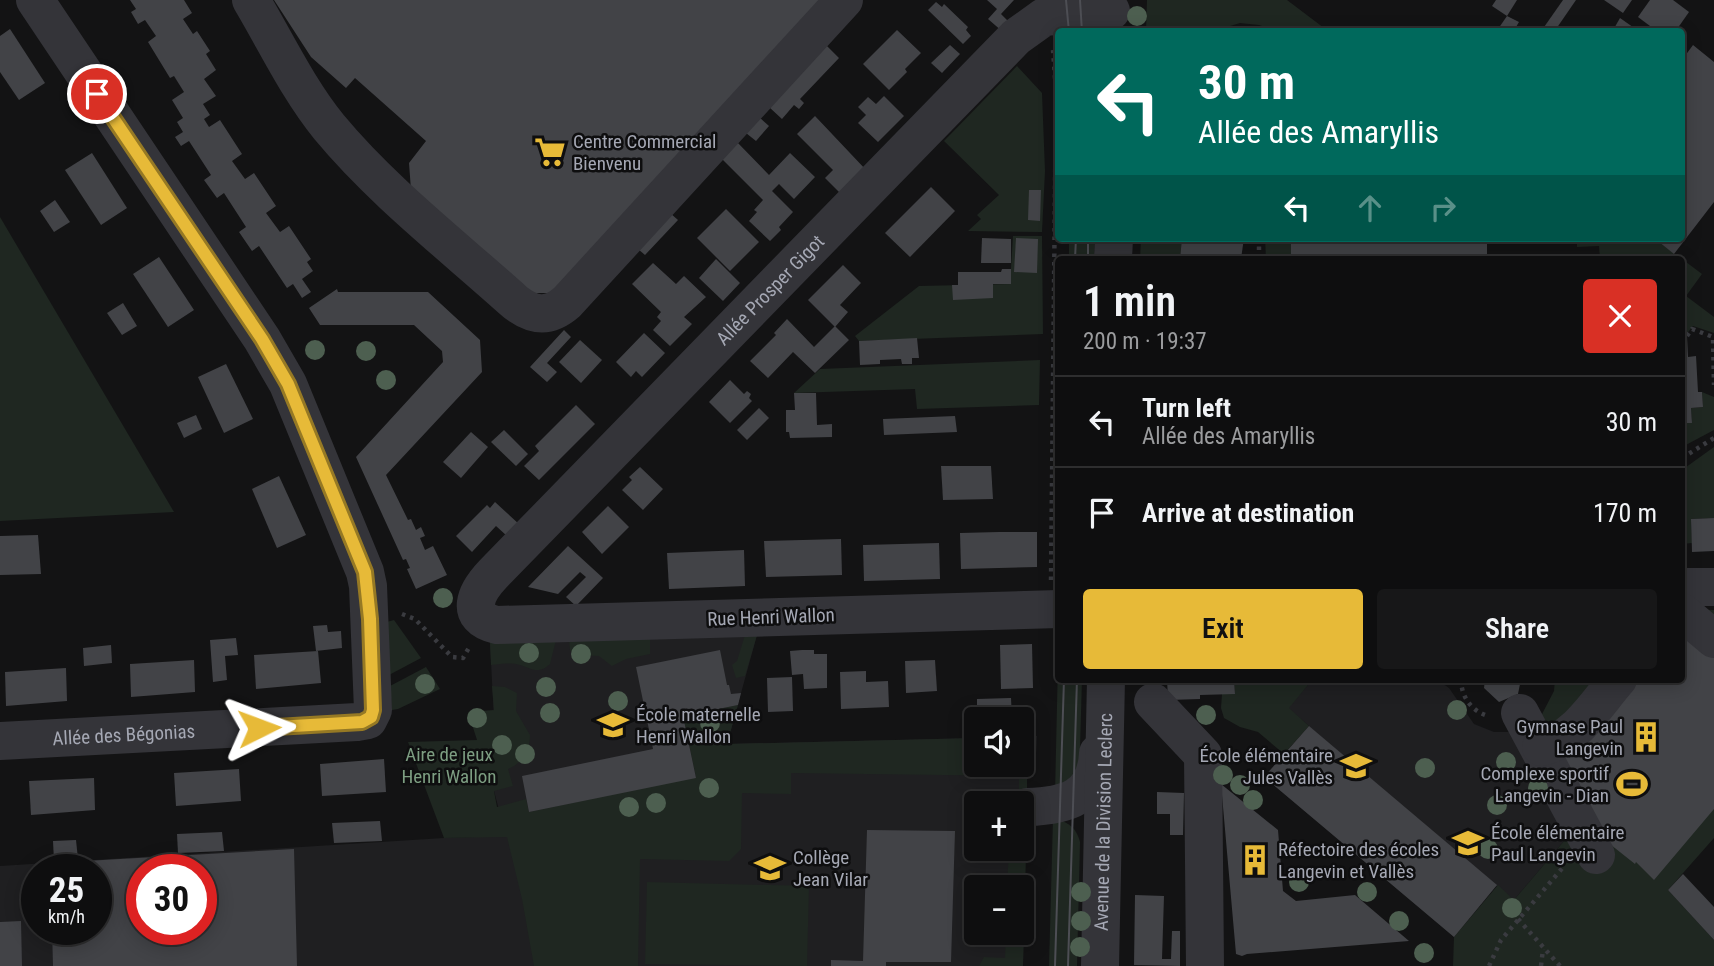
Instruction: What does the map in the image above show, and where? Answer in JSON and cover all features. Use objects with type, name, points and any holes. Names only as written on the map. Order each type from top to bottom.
[{"type":"street","name":"Allée des Bégonias","points":[[0,741],[342,723],[366,721],[372,715],[370,619],[365,572],[288,384],[262,339],[35,0]]},
{"type":"street","points":[[251,0],[330,129],[378,179],[515,302],[529,311],[542,314],[554,312],[567,302],[844,0]]},
{"type":"street","name":"Allée Prosper Gigot","points":[[479,629],[475,600],[484,583],[1004,49],[1036,21],[1052,15],[1111,14]]},
{"type":"street","points":[[1685,587],[1714,587]]},
{"type":"street","name":"Rue Henri Wallon","points":[[479,629],[497,625],[1050,609]]},
{"type":"street","points":[[1685,615],[1714,639]]},
{"type":"street","points":[[1541,747],[1558,743],[1570,733],[1614,683]]},
{"type":"street","points":[[1102,909],[1095,896],[1095,853],[1085,828],[1060,810],[1034,807],[1060,804],[1086,790],[1093,779],[1097,764],[1099,722],[1106,694]]},
{"type":"street","name":"Avenue de la Division Leclerc","points":[[1100,966],[1106,694]]},
{"type":"street","points":[[1153,702],[1203,755],[1205,966]]},
{"type":"street","points":[[1520,713],[1541,747],[1592,847]]},
{"type":"path","points":[[1052,15],[1055,44]]},
{"type":"path","points":[[1050,609],[1055,182]]},
{"type":"path","points":[[1687,337],[1692,329],[1713,337],[1714,385]]},
{"type":"path","points":[[1685,456],[1714,438]]},
{"type":"path","points":[[1051,543],[1055,542]]},
{"type":"path","points":[[393,614],[412,617],[452,657],[460,658],[466,655],[479,629]]},
{"type":"path","points":[[1489,966],[1501,940],[1518,919],[1592,847]]},
{"type":"path","points":[[1518,919],[1560,966]]},
{"type":"path","points":[[1541,966],[1543,948]]},
{"type":"shaded area","points":[[757,635],[727,744],[964,738],[964,777],[1027,777],[1026,791],[964,791],[964,861],[1025,861],[1025,875],[964,875],[964,945],[1023,945],[1023,966],[0,966],[0,866],[21,865],[21,945],[112,945],[112,859],[126,858],[126,945],[217,945],[217,854],[190,854],[506,836],[494,791],[495,740],[490,642]]},
{"type":"shaded area","points":[[1310,683],[1442,683],[1449,688],[1474,724],[1494,732],[1510,732],[1575,828],[1514,900],[1496,886],[1454,937],[1264,777],[1309,726],[1288,708]]},
{"type":"shaded area","points":[[1034,736],[1037,736],[1034,754]]},
{"type":"green space","points":[[1147,0],[1287,0],[1324,28],[1268,28],[1240,23],[1224,28],[1146,28]]},
{"type":"green space","points":[[1017,66],[1042,93],[1045,171],[1042,232],[968,231],[981,219],[977,215],[999,195],[944,141]]},
{"type":"green space","points":[[0,217],[174,512],[0,521]]},
{"type":"green space","points":[[1013,236],[1042,236],[1043,334],[859,341],[855,336],[919,286],[1010,284]]},
{"type":"green space","points":[[1069,242],[1095,242],[1094,256],[1069,256]]},
{"type":"green space","points":[[1141,242],[1182,242],[1180,256],[1140,256]]},
{"type":"green space","points":[[1265,242],[1291,242],[1291,256],[1266,256]]},
{"type":"green space","points":[[1577,242],[1659,242],[1677,256],[1600,256],[1599,246],[1577,247]]},
{"type":"green space","points":[[1685,261],[1702,274],[1686,296],[1714,317],[1714,333],[1693,326],[1685,336]]},
{"type":"green space","points":[[1040,360],[1039,405],[917,409],[915,389],[794,393],[820,369]]},
{"type":"green space","points":[[1702,392],[1714,397],[1714,430],[1685,445],[1685,423],[1692,423],[1691,408],[1703,407]]},
{"type":"green space","points":[[1714,447],[1714,518],[1691,519],[1692,543],[1685,544],[1685,468]]},
{"type":"green space","name":"Complexe sportif Langevin - Dian","points":[[1685,609],[1714,610],[1714,838],[1668,890],[1714,940],[1714,966],[1453,966],[1454,937],[1498,885],[1514,900],[1575,828],[1541,716],[1554,691],[1555,683],[1685,683]]},
{"type":"green space","points":[[394,620],[421,658],[389,675],[383,623]]},
{"type":"green space","points":[[745,635],[757,635],[745,676],[736,678],[732,665],[737,661]]},
{"type":"green space","points":[[650,638],[650,654],[626,659],[612,666],[599,656],[574,655],[570,650],[569,640]]},
{"type":"green space","points":[[556,640],[550,664],[545,668],[534,670],[513,664],[491,665],[490,642]]},
{"type":"green space","points":[[426,667],[440,689],[392,710],[390,686]]},
{"type":"green space","points":[[1058,683],[1082,683],[1079,783],[1055,794]]},
{"type":"green space","points":[[1234,683],[1310,683],[1289,708],[1309,726],[1284,754],[1258,732],[1240,727],[1224,718],[1221,708],[1222,694],[1235,693]]},
{"type":"green space","name":"Aire de jeux Henri Wallon","points":[[492,686],[505,687],[517,693],[516,711],[530,735],[525,755],[508,769],[513,786],[494,791],[497,807],[526,799],[529,812],[696,777],[683,716],[738,705],[727,744],[964,738],[964,775],[791,773],[791,794],[742,793],[741,849],[729,861],[640,859],[638,966],[534,966],[507,837],[444,838],[408,742],[477,740],[468,712],[494,710]]},
{"type":"green space","points":[[1019,777],[1027,777],[1027,791],[1019,791]]},
{"type":"green space","points":[[1053,818],[1071,826],[1080,842],[1077,966],[1049,966]]},
{"type":"green space","points":[[1008,861],[1026,861],[1025,875],[1008,875]]},
{"type":"green space","points":[[647,882],[809,886],[807,966],[645,964]]},
{"type":"green space","points":[[1006,945],[1024,945],[1023,966],[979,966],[984,957],[1005,958]]},
{"type":"building","points":[[130,0],[184,0],[192,13],[183,19],[193,34],[197,31],[210,51],[206,54],[216,70],[204,79],[216,96],[203,104],[210,115],[204,119],[209,127],[220,120],[242,154],[232,161],[245,179],[254,173],[276,206],[266,213],[280,232],[289,226],[311,259],[307,262],[313,271],[302,279],[311,292],[302,298],[293,284],[287,288],[259,246],[252,251],[239,232],[246,227],[224,193],[217,198],[204,180],[211,175],[189,141],[181,146],[175,137],[183,132],[177,122],[183,118],[172,100],[184,92],[174,76],[170,78],[148,42],[156,36],[145,20],[138,24],[131,12],[136,9]]},
{"type":"building","name":"Centre Commercial Bienvenu","points":[[274,0],[823,0],[554,293],[527,293],[411,190],[409,163],[426,141],[355,78],[346,88],[311,57]]},
{"type":"building","points":[[987,0],[1014,0],[1001,14],[1011,24],[1003,32],[988,19],[997,9]]},
{"type":"building","points":[[1496,0],[1517,0],[1507,16],[1492,6]]},
{"type":"building","points":[[1563,0],[1576,0],[1557,28],[1543,28]]},
{"type":"building","points":[[1604,0],[1632,0],[1623,13]]},
{"type":"building","points":[[1650,0],[1673,0],[1689,12],[1678,28],[1653,28],[1638,17]]},
{"type":"building","points":[[936,2],[942,7],[944,4],[968,27],[966,30],[971,36],[963,44],[928,10]]},
{"type":"building","points":[[1507,16],[1519,22],[1515,28],[1499,28]]},
{"type":"building","points":[[1620,18],[1634,28],[1614,28]]},
{"type":"building","points":[[10,29],[45,83],[19,100],[0,72],[0,36]]},
{"type":"building","points":[[897,30],[921,53],[889,90],[863,64]]},
{"type":"building","points":[[826,45],[839,58],[800,99],[804,103],[799,109],[794,105],[782,119],[769,107]]},
{"type":"building","points":[[950,45],[960,54],[942,73],[931,63]]},
{"type":"building","points":[[1693,45],[1714,62],[1714,202],[1685,240],[1685,56]]},
{"type":"building","points":[[884,96],[904,116],[878,142],[858,123],[866,115],[858,107],[868,97],[876,104]]},
{"type":"building","points":[[815,116],[867,171],[843,196],[825,178],[833,170],[797,134]]},
{"type":"building","points":[[759,117],[769,126],[756,141],[746,133]]},
{"type":"building","points":[[737,142],[769,175],[790,153],[815,177],[794,199],[779,184],[772,191],[793,212],[770,241],[749,221],[763,200],[721,158]]},
{"type":"building","points":[[92,153],[127,208],[101,225],[65,170]]},
{"type":"building","points":[[931,187],[955,211],[910,257],[885,233]]},
{"type":"building","points":[[1029,190],[1041,190],[1040,221],[1028,220]]},
{"type":"building","points":[[55,200],[70,222],[54,232],[40,211]]},
{"type":"building","points":[[726,209],[759,242],[730,271],[697,238]]},
{"type":"building","points":[[670,213],[678,220],[645,255],[638,249]]},
{"type":"building","points":[[982,238],[1011,239],[1011,263],[981,263]]},
{"type":"building","points":[[1016,238],[1038,239],[1037,273],[1014,272]]},
{"type":"building","points":[[1182,242],[1243,242],[1241,256],[1180,256]]},
{"type":"building","points":[[1291,242],[1487,242],[1487,256],[1291,256]]},
{"type":"building","points":[[1659,242],[1683,242],[1674,254]]},
{"type":"building","points":[[159,257],[194,310],[168,327],[133,274]]},
{"type":"building","points":[[716,259],[740,283],[723,301],[699,278]]},
{"type":"building","points":[[653,263],[676,284],[684,276],[706,297],[684,317],[692,324],[670,346],[653,330],[661,321],[657,317],[661,312],[632,284]]},
{"type":"building","points":[[843,265],[861,283],[840,305],[848,312],[835,327],[808,300]]},
{"type":"building","points":[[1002,269],[1011,269],[1011,284],[993,284],[993,298],[953,300],[952,285],[958,285],[958,272],[1001,272]]},
{"type":"building","points":[[337,289],[338,292],[428,292],[480,340],[482,372],[386,475],[408,520],[411,519],[416,530],[421,527],[425,536],[420,538],[425,550],[433,546],[447,575],[416,589],[407,569],[410,568],[406,559],[403,560],[356,457],[443,362],[442,351],[414,325],[320,325],[309,308]]},
{"type":"building","points":[[123,303],[137,326],[122,335],[107,313]]},
{"type":"building","points":[[787,319],[814,347],[835,326],[849,340],[815,373],[793,352],[768,378],[750,361],[776,335],[774,333]]},
{"type":"building","points":[[564,330],[571,337],[547,363],[557,372],[547,382],[530,367]]},
{"type":"building","points":[[644,333],[665,353],[642,377],[636,371],[631,377],[616,362]]},
{"type":"building","points":[[1685,336],[1688,357],[1696,356],[1698,392],[1702,392],[1703,407],[1691,408],[1692,423],[1685,423]]},
{"type":"building","points":[[917,338],[919,358],[912,358],[912,364],[902,364],[901,359],[860,365],[859,341]]},
{"type":"building","points":[[580,340],[602,360],[581,383],[559,362]]},
{"type":"building","points":[[226,364],[253,419],[224,433],[198,377]]},
{"type":"building","points":[[730,380],[744,394],[747,391],[751,394],[749,398],[752,401],[730,423],[709,402]]},
{"type":"building","points":[[794,393],[816,393],[817,425],[832,424],[832,437],[790,438],[789,432],[786,432],[786,410],[795,410]]},
{"type":"building","points":[[576,405],[595,424],[539,480],[524,466],[539,451],[535,446]]},
{"type":"building","points":[[759,408],[769,418],[747,440],[737,430]]},
{"type":"building","points":[[196,415],[202,429],[184,438],[177,423]]},
{"type":"building","points":[[955,416],[957,432],[884,435],[883,419]]},
{"type":"building","points":[[504,430],[528,454],[516,466],[491,442]]},
{"type":"building","points":[[471,432],[488,447],[461,478],[443,462]]},
{"type":"building","points":[[941,466],[991,466],[993,499],[943,500]]},
{"type":"building","points":[[640,467],[663,489],[643,510],[622,490],[632,480],[629,477]]},
{"type":"building","points":[[279,476],[306,535],[277,548],[252,489]]},
{"type":"building","points":[[495,502],[520,525],[507,536],[496,526],[472,552],[456,536],[487,505],[490,508]]},
{"type":"building","points":[[608,506],[629,527],[602,554],[582,532]]},
{"type":"building","points":[[1714,518],[1714,551],[1692,552],[1691,519]]},
{"type":"building","points":[[1037,532],[1037,567],[961,569],[960,533]]},
{"type":"building","points":[[38,535],[41,574],[0,575],[0,536]]},
{"type":"building","points":[[841,539],[842,575],[766,577],[764,541]]},
{"type":"building","points":[[939,543],[940,579],[864,581],[863,545]]},
{"type":"building","points":[[568,546],[603,578],[576,606],[566,597],[586,577],[580,572],[558,594],[528,587]]},
{"type":"building","points":[[744,550],[745,586],[669,589],[667,553]]},
{"type":"building","points":[[327,625],[328,632],[341,631],[342,648],[316,651],[313,626]]},
{"type":"building","points":[[236,638],[238,655],[225,656],[227,680],[213,682],[210,640]]},
{"type":"building","name":"Gymnase Paul Langevin","points":[[1685,638],[1714,650],[1714,809],[1654,880],[1636,862],[1635,864],[1596,833],[1550,754],[1624,683],[1685,683]]},
{"type":"building","points":[[1032,644],[1033,688],[1001,689],[1000,645]]},
{"type":"building","points":[[111,645],[112,663],[84,666],[83,648]]},
{"type":"building","points":[[720,650],[731,694],[741,693],[738,705],[683,716],[696,778],[529,812],[522,776],[653,749],[636,667]]},
{"type":"building","points":[[814,650],[814,654],[827,654],[827,688],[804,689],[803,674],[792,675],[790,651]]},
{"type":"building","points":[[318,651],[321,683],[256,689],[254,655]]},
{"type":"building","points":[[194,660],[195,692],[131,697],[130,664]]},
{"type":"building","points":[[935,660],[937,691],[906,693],[905,661]]},
{"type":"building","points":[[66,668],[67,701],[6,706],[5,672]]},
{"type":"building","points":[[866,671],[866,682],[888,681],[889,707],[841,709],[840,672]]},
{"type":"building","points":[[792,677],[793,711],[768,712],[767,678]]},
{"type":"building","points":[[1167,683],[1234,683],[1235,694],[1200,695],[1200,699],[1168,700]]},
{"type":"building","points":[[1485,683],[1520,683],[1518,694],[1499,702],[1484,688]]},
{"type":"building","points":[[1011,698],[1011,707],[977,707],[977,699]]},
{"type":"building","points":[[1309,726],[1497,885],[1454,937],[1264,777]]},
{"type":"building","points":[[384,759],[386,792],[322,796],[320,764]]},
{"type":"building","points":[[239,769],[241,801],[176,806],[174,773]]},
{"type":"building","points":[[94,778],[95,810],[31,815],[29,781]]},
{"type":"building","name":"Réfectoire des écoles Langevin et Vallès","points":[[1221,784],[1278,830],[1283,891],[1296,901],[1355,895],[1409,941],[1242,956],[1236,954]]},
{"type":"building","points":[[1157,792],[1184,793],[1183,835],[1170,835],[1170,814],[1157,814]]},
{"type":"building","points":[[380,821],[382,841],[334,843],[332,823]]},
{"type":"building","points":[[867,830],[955,831],[951,962],[886,962],[886,966],[831,966],[831,960],[863,961]]},
{"type":"building","points":[[222,832],[224,851],[178,853],[177,834]]},
{"type":"building","points":[[76,840],[77,854],[54,854],[53,841]]},
{"type":"building","points":[[294,849],[297,966],[53,966],[52,945],[112,945],[112,859],[126,859],[126,945],[217,945],[217,854],[207,854]]},
{"type":"building","points":[[1683,874],[1714,907],[1714,940],[1668,890]]},
{"type":"building","points":[[1135,895],[1164,896],[1162,959],[1171,959],[1172,931],[1180,931],[1180,966],[1134,965]]},
{"type":"building","points":[[21,921],[22,966],[0,966],[0,922]]},
{"type":"tram line","points":[[1066,0],[1069,28]]},
{"type":"tram line","points":[[1080,0],[1082,28]]},
{"type":"tram line","points":[[1075,256],[1076,242]]},
{"type":"tram line","points":[[1088,242],[1088,256]]},
{"type":"tram line","points":[[1055,966],[1064,683]]},
{"type":"tram line","points":[[1068,966],[1077,683]]},
{"type":"place","name":"Centre Commercial Bienvenu","points":[[550,152]]},
{"type":"place","name":"École maternelle Henri Wallon","points":[[613,725]]},
{"type":"place","name":"Gymnase Paul Langevin","points":[[1646,737]]},
{"type":"place","name":"École élémentaire Jules Vallès","points":[[1356,766]]},
{"type":"place","name":"Complexe sportif Langevin - Dian","points":[[1632,784]]},
{"type":"place","name":"École élémentaire Paul Langevin","points":[[1468,843]]},
{"type":"place","name":"Réfectoire des écoles Langevin et Vallès","points":[[1255,860]]},
{"type":"place","name":"Collège Jean Vilar","points":[[770,868]]},
{"type":"route","points":[[97,94],[277,363],[365,572],[372,662],[371,717],[362,722],[259,728]]}]
